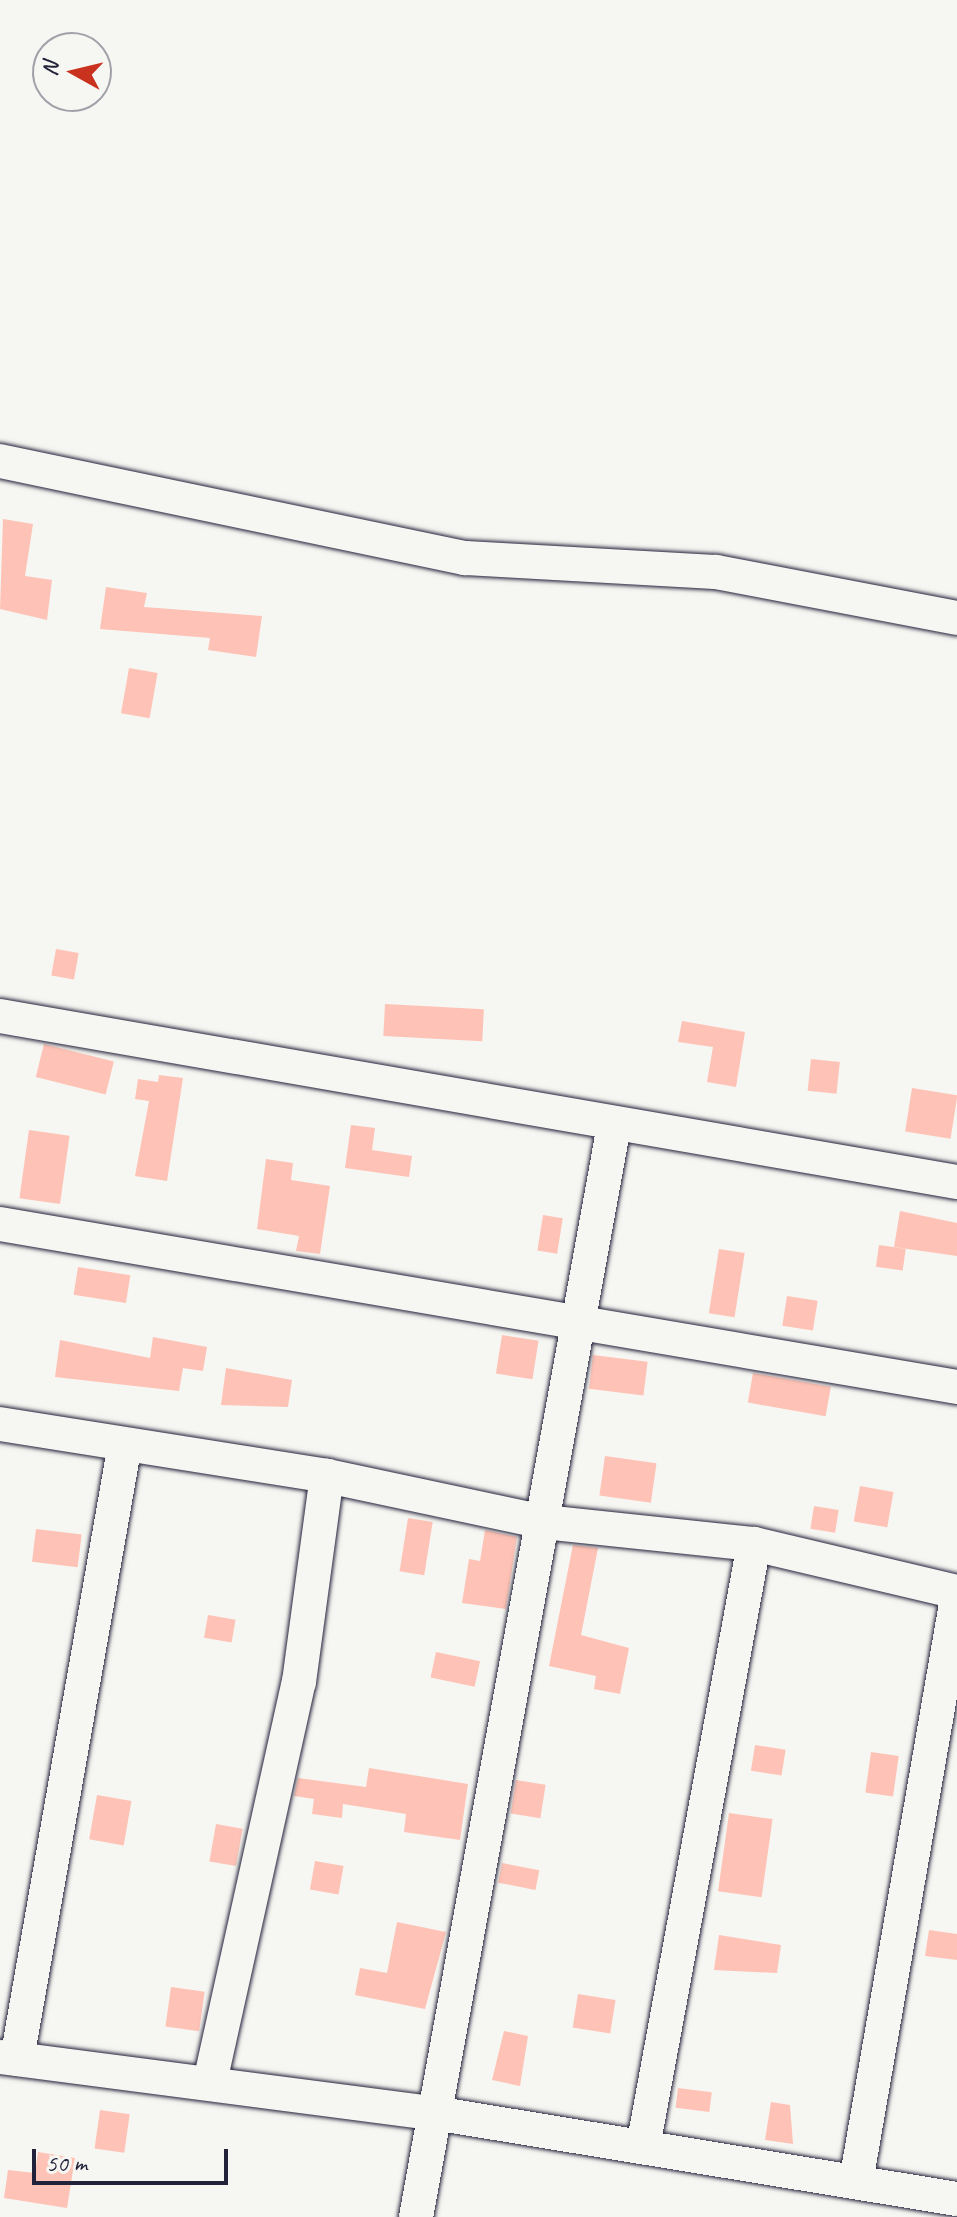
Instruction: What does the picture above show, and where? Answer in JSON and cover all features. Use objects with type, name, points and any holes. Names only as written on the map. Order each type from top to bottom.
[{"type":"street","points":[[0,461],[465,558],[716,572],[957,618]]},
{"type":"street","points":[[0,1016],[614,1125],[957,1182]]},
{"type":"street","points":[[416,2217],[614,1125]]},
{"type":"street","points":[[0,1224],[581,1319],[957,1387]]},
{"type":"street","points":[[0,1424],[327,1476],[544,1522],[754,1544],[957,1595],[856,2182]]},
{"type":"street","points":[[125,1444],[9,2058],[434,2113],[957,2199]]},
{"type":"street","points":[[210,2082],[299,1682],[327,1476]]},
{"type":"street","points":[[643,2147],[754,1544]]},
{"type":"building","points":[[3,519],[33,524],[25,576],[52,580],[47,620],[0,609]]},
{"type":"building","points":[[106,587],[147,593],[144,607],[262,616],[256,657],[208,650],[210,638],[100,629]]},
{"type":"building","points":[[129,668],[158,673],[150,718],[121,713]]},
{"type":"building","points":[[56,949],[79,953],[74,980],[51,976]]},
{"type":"building","points":[[385,1004],[484,1009],[482,1041],[383,1036]]},
{"type":"building","points":[[682,1021],[745,1032],[736,1087],[707,1082],[713,1047],[678,1042]]},
{"type":"building","points":[[44,1044],[114,1061],[106,1094],[36,1077]]},
{"type":"building","points":[[811,1059],[840,1062],[836,1094],[808,1091]]},
{"type":"building","points":[[159,1075],[183,1078],[167,1181],[135,1176],[149,1101],[135,1099],[138,1079],[158,1082]]},
{"type":"building","points":[[912,1088],[957,1095],[951,1139],[905,1131]]},
{"type":"building","points":[[351,1125],[375,1128],[372,1150],[412,1156],[409,1177],[345,1168]]},
{"type":"building","points":[[29,1130],[70,1136],[60,1204],[19,1198]]},
{"type":"building","points":[[266,1159],[293,1163],[291,1180],[330,1186],[320,1254],[296,1251],[299,1236],[257,1229]]},
{"type":"building","points":[[900,1211],[957,1223],[957,1256],[894,1247]]},
{"type":"building","points":[[543,1215],[563,1218],[557,1254],[537,1251]]},
{"type":"building","points":[[879,1245],[906,1249],[903,1271],[876,1267]]},
{"type":"building","points":[[719,1249],[745,1253],[735,1317],[709,1313]]},
{"type":"building","points":[[78,1267],[130,1275],[126,1303],[74,1295]]},
{"type":"building","points":[[787,1296],[818,1301],[813,1330],[782,1326]]},
{"type":"building","points":[[502,1335],[539,1341],[532,1379],[496,1374]]},
{"type":"building","points":[[153,1337],[207,1347],[203,1371],[183,1368],[179,1391],[55,1377],[60,1340],[150,1358]]},
{"type":"building","points":[[593,1355],[648,1362],[643,1395],[589,1389]]},
{"type":"building","points":[[226,1368],[292,1380],[288,1407],[221,1405]]},
{"type":"building","points":[[753,1373],[831,1387],[826,1416],[748,1403]]},
{"type":"building","points":[[605,1456],[656,1463],[651,1503],[599,1496]]},
{"type":"building","points":[[860,1486],[893,1492],[887,1527],[854,1521]]},
{"type":"building","points":[[814,1506],[839,1510],[835,1533],[810,1529]]},
{"type":"building","points":[[408,1518],[433,1522],[424,1575],[400,1571]]},
{"type":"building","points":[[36,1529],[82,1535],[78,1567],[32,1562]]},
{"type":"building","points":[[485,1530],[517,1537],[506,1609],[462,1603],[469,1559],[480,1561]]},
{"type":"building","points":[[573,1545],[598,1548],[581,1635],[629,1648],[620,1694],[594,1689],[596,1676],[549,1666]]},
{"type":"building","points":[[208,1615],[236,1620],[232,1643],[204,1638]]},
{"type":"building","points":[[436,1652],[480,1661],[475,1687],[431,1677]]},
{"type":"building","points":[[755,1745],[786,1750],[782,1776],[751,1771]]},
{"type":"building","points":[[871,1752],[899,1756],[893,1796],[865,1793]]},
{"type":"building","points":[[369,1768],[468,1784],[460,1840],[404,1832],[406,1814],[343,1804],[342,1818],[312,1814],[314,1799],[294,1796],[298,1778],[366,1787]]},
{"type":"building","points":[[516,1780],[546,1785],[540,1818],[511,1814]]},
{"type":"building","points":[[97,1795],[131,1801],[124,1845],[89,1839]]},
{"type":"building","points":[[729,1813],[773,1819],[762,1897],[718,1891]]},
{"type":"building","points":[[216,1824],[243,1829],[236,1866],[209,1861]]},
{"type":"building","points":[[315,1861],[344,1866],[339,1895],[310,1890]]},
{"type":"building","points":[[502,1863],[539,1870],[535,1890],[498,1883]]},
{"type":"building","points":[[397,1922],[446,1932],[425,2009],[355,1995],[360,1968],[387,1973]]},
{"type":"building","points":[[929,1930],[957,1934],[957,1960],[925,1956]]},
{"type":"building","points":[[719,1935],[781,1945],[777,1973],[714,1970]]},
{"type":"building","points":[[171,1987],[205,1992],[199,2031],[165,2027]]},
{"type":"building","points":[[578,1994],[616,2000],[610,2034],[573,2028]]},
{"type":"building","points":[[504,2031],[528,2036],[520,2086],[492,2080]]},
{"type":"building","points":[[678,2088],[712,2092],[709,2112],[676,2108]]},
{"type":"building","points":[[771,2102],[790,2105],[793,2144],[765,2140]]},
{"type":"building","points":[[100,2110],[130,2114],[124,2153],[95,2149]]},
{"type":"building","points":[[38,2152],[75,2158],[67,2208],[4,2198],[8,2170],[35,2173]]}]
